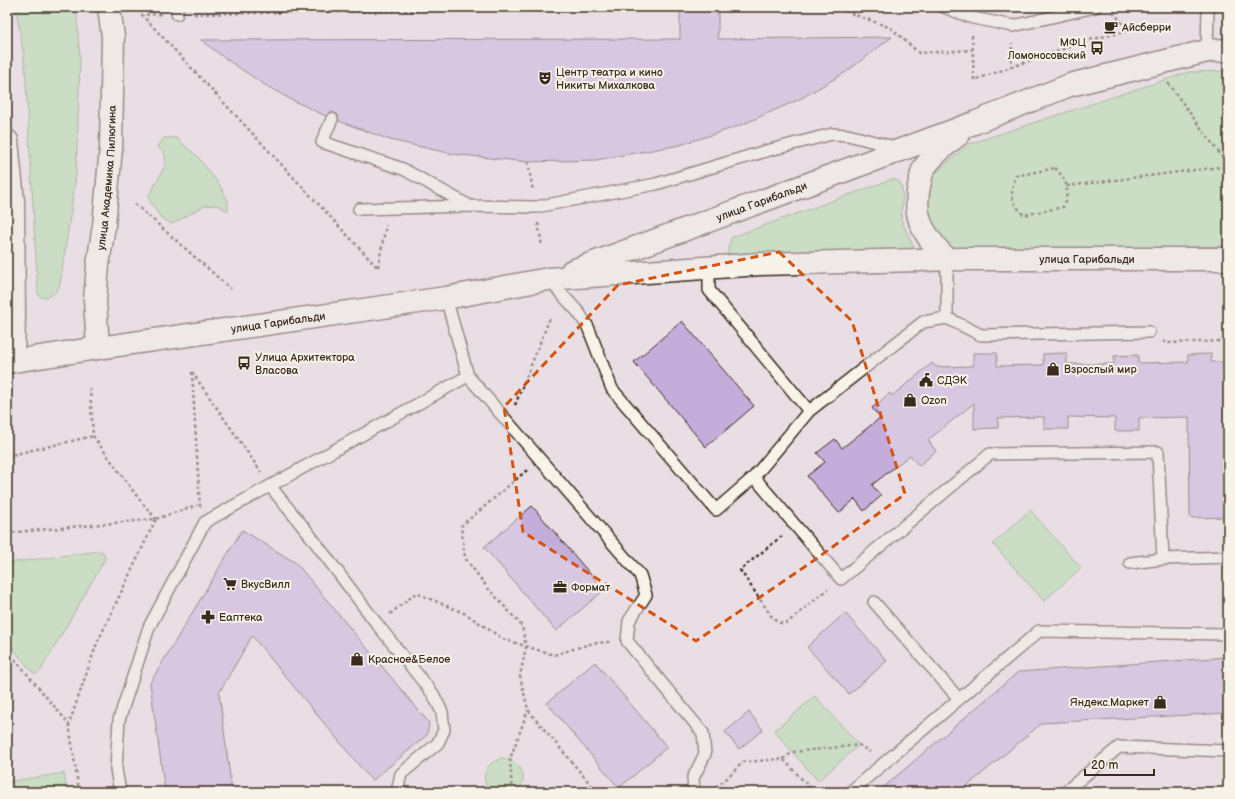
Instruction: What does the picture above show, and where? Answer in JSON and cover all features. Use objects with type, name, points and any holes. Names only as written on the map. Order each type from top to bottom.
[{"type":"street","name":"улица Академика Пилюгина","points":[[98,348],[95,300],[111,148],[113,37],[109,7]]},
{"type":"street","name":"улица Гарибальди","points":[[548,279],[974,123],[1070,85],[1217,51]]},
{"type":"street","name":"улица Гарибальди","points":[[947,260],[931,242],[919,222],[917,197],[923,170],[937,152],[974,123]]},
{"type":"street","points":[[7,142],[12,201],[14,316],[10,362]]},
{"type":"street","name":"улица Гарибальди","points":[[10,362],[446,298],[548,279],[760,264],[947,260],[1228,259]]},
{"type":"lane","points":[[944,7],[973,18],[1013,26],[1068,10],[1095,7]]},
{"type":"lane","points":[[1208,7],[1217,51]]},
{"type":"lane","points":[[332,119],[322,142],[403,169],[469,206]]},
{"type":"lane","points":[[359,209],[469,206],[536,207],[656,184],[766,151],[832,134],[848,134],[902,149]]},
{"type":"lane","points":[[947,260],[947,318]]},
{"type":"lane","points":[[709,268],[709,290],[809,411]]},
{"type":"lane","points":[[548,279],[579,313],[588,326],[612,388],[716,510],[754,477],[809,411],[923,322],[947,318],[981,335],[1149,332]]},
{"type":"lane","points":[[446,298],[468,376],[640,575],[646,595],[629,620],[627,641],[703,733],[705,754],[693,778],[694,792]]},
{"type":"lane","points":[[120,792],[116,769],[119,720],[149,627],[205,522],[468,376]]},
{"type":"lane","points":[[754,477],[841,579],[990,454],[1158,452],[1163,559]]},
{"type":"lane","points":[[270,486],[433,694],[442,712],[444,730],[438,743],[401,774],[397,792]]},
{"type":"lane","points":[[1130,563],[1163,559],[1228,557]]},
{"type":"lane","points":[[874,602],[959,699]]},
{"type":"lane","points":[[850,792],[1039,631],[1228,634]]},
{"type":"lane","points":[[1065,792],[1119,747],[1228,751]]},
{"type":"path","points":[[390,208],[378,268],[142,15],[177,10],[271,11],[625,7]]},
{"type":"path","points":[[834,7],[891,28],[919,53],[972,50]]},
{"type":"path","points":[[973,18],[972,50],[974,80],[1089,40],[1128,31],[1109,7]]},
{"type":"path","points":[[1011,68],[1013,26]]},
{"type":"path","points":[[1067,186],[1228,166],[1165,79]]},
{"type":"path","points":[[1055,168],[1063,176],[1067,186],[1067,197],[1063,207],[1024,215],[1016,208],[1012,198],[1012,187],[1016,176],[1055,168]]},
{"type":"path","points":[[135,204],[231,289]]},
{"type":"path","points":[[508,423],[550,318]]},
{"type":"path","points":[[1149,332],[1166,343],[1228,341]]},
{"type":"path","points":[[199,504],[192,372],[270,486]]},
{"type":"path","points":[[90,388],[93,436],[139,499],[156,519]]},
{"type":"path","points":[[7,456],[93,436]]},
{"type":"path","points":[[540,459],[460,526],[465,558],[487,587],[522,626],[526,647],[520,676],[528,710],[597,792]]},
{"type":"path","points":[[7,533],[156,519]]},
{"type":"path","points":[[79,792],[69,724],[97,643],[156,519]]},
{"type":"path","points":[[795,525],[740,570],[772,617],[780,623],[787,623],[841,579]]},
{"type":"path","points":[[377,624],[416,593],[466,614],[503,639],[554,656],[593,643],[627,641]]},
{"type":"path","points":[[7,650],[69,724]]},
{"type":"path","points":[[512,792],[510,759],[528,710]]},
{"type":"path","points":[[708,792],[724,781],[743,762],[783,759],[793,752],[859,745],[868,751]]},
{"type":"path","points":[[783,759],[814,792]]},
{"type":"highlighted area","points":[[779,252],[852,321],[905,494],[816,559],[696,641],[523,532],[504,407],[618,285]]},
{"type":"green space","points":[[16,7],[76,7],[80,60],[76,176],[60,284],[53,294],[42,298],[38,294],[25,65]]},
{"type":"green space","points":[[1228,71],[1228,246],[959,253],[943,238],[932,224],[929,216],[929,210],[932,176],[969,144],[1189,72]]},
{"type":"green space","points":[[164,138],[176,138],[197,156],[219,184],[228,201],[228,211],[217,205],[204,206],[172,224],[161,218],[148,198],[165,166],[165,154],[157,146]]},
{"type":"green space","points":[[893,179],[900,182],[903,194],[901,219],[914,249],[730,262],[728,248],[732,237]]},
{"type":"green space","points":[[1030,510],[1081,568],[1044,601],[993,544]]},
{"type":"green space","points":[[100,551],[104,553],[105,559],[41,670],[37,674],[32,672],[7,641],[7,563]]},
{"type":"green space","points":[[815,696],[859,745],[818,781],[774,731]]},
{"type":"green space","points":[[503,758],[515,762],[522,770],[523,781],[517,792],[490,792],[487,786],[485,776],[488,767],[497,760]]},
{"type":"green space","points":[[64,773],[67,792],[7,792],[7,782]]},
{"type":"building","name":"Центр театра и кино Никиты Михалкова","points":[[680,7],[718,7],[718,39],[892,37],[846,72],[800,99],[739,126],[680,145],[596,160],[528,162],[453,154],[390,140],[339,121],[338,115],[335,113],[331,112],[326,116],[265,85],[201,40],[680,39]]},
{"type":"building","points":[[682,321],[754,406],[706,447],[634,362]]},
{"type":"building","points":[[973,353],[997,353],[997,366],[1043,365],[1043,354],[1067,353],[1067,364],[1114,364],[1114,356],[1138,355],[1138,363],[1188,362],[1188,355],[1211,354],[1211,362],[1228,362],[1228,517],[1190,518],[1189,417],[1139,418],[1139,431],[1115,431],[1115,418],[1068,417],[1068,429],[1044,429],[1044,417],[998,418],[998,428],[974,429],[974,403],[928,440],[936,451],[919,466],[910,455],[872,485],[881,496],[864,511],[855,499],[839,513],[807,476],[825,462],[817,453],[835,439],[842,448],[880,418],[872,408],[890,393],[892,396],[932,363],[936,367],[973,366]]},
{"type":"building","points":[[532,506],[604,590],[556,631],[484,547]]},
{"type":"building","points":[[242,530],[296,563],[429,723],[427,735],[372,781],[252,636],[219,693],[232,792],[165,792],[150,683]]},
{"type":"building","points":[[845,613],[887,661],[849,694],[807,647]]},
{"type":"building","points":[[1228,657],[1228,713],[1042,723],[960,792],[878,792],[1018,672]]},
{"type":"building","points":[[595,662],[667,747],[619,788],[547,703]]},
{"type":"building","points":[[749,712],[763,730],[739,749],[725,732]]},
{"type":"place","name":"Айсберри","points":[[1111,27]]},
{"type":"place","name":"МФЦ Ломоносовский","points":[[1097,48]]},
{"type":"place","name":"Центр театра и кино Никиты Михалкова","points":[[545,78]]},
{"type":"place","name":"Улица Архитектора Власова","points":[[244,363]]},
{"type":"place","name":"Взрослый мир","points":[[1053,369]]},
{"type":"place","name":"СДЭК","points":[[926,380]]},
{"type":"place","name":"Ozon","points":[[910,400]]},
{"type":"place","name":"ВкусВилл","points":[[230,584]]},
{"type":"place","name":"Формат","points":[[560,587]]},
{"type":"place","name":"Еаптека","points":[[208,617]]},
{"type":"place","name":"Красное&Белое","points":[[357,659]]},
{"type":"place","name":"Яндекс.Маркет","points":[[1160,702]]}]
